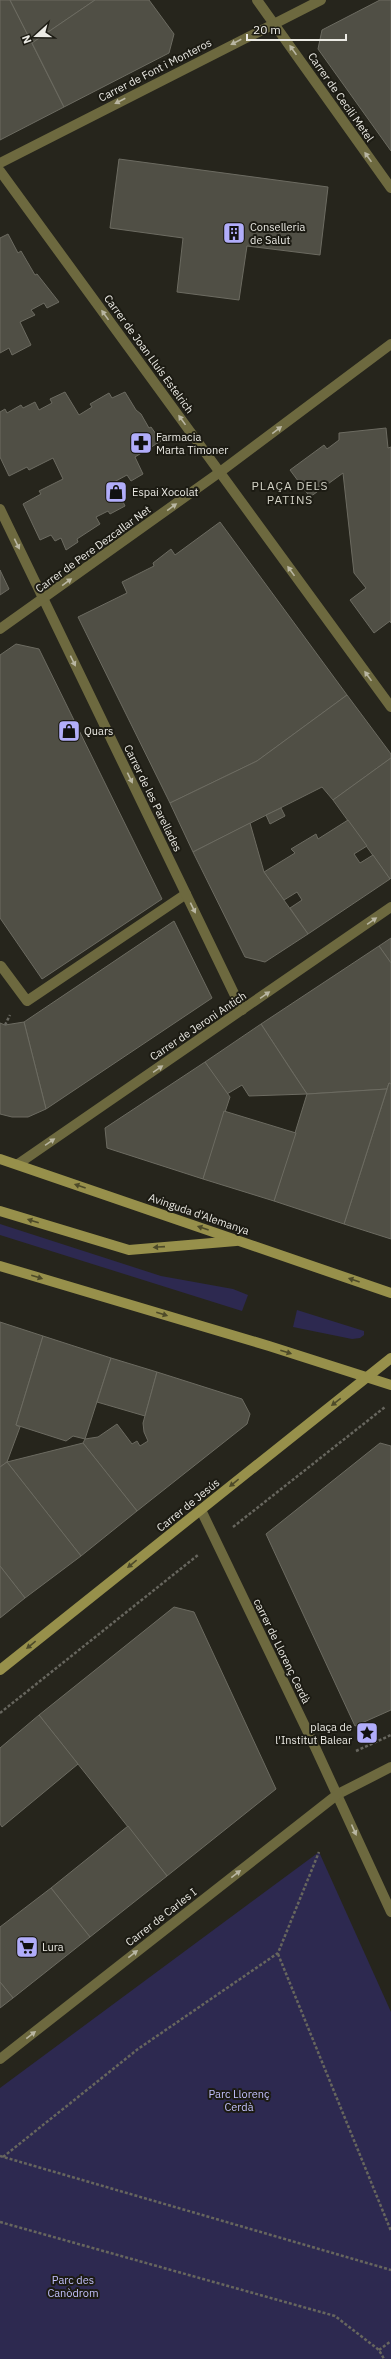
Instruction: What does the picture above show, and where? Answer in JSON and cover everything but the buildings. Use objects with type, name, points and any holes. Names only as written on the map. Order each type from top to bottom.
[{"type":"main road","name":"Avinguda d'Alemanya","points":[[0,1159],[391,1293]]},
{"type":"main road","points":[[0,1211],[128,1250],[240,1241]]},
{"type":"main road","points":[[0,1266],[270,1346],[391,1385]]},
{"type":"main road","name":"Carrer de Jesús","points":[[0,1670],[391,1358]]},
{"type":"street","name":"Carrer de Cecili Metel","points":[[257,0],[391,188]]},
{"type":"street","name":"Carrer de Font i Monteros","points":[[0,162],[321,0]]},
{"type":"street","name":"Carrer de Joan Lluís Estelrich","points":[[0,170],[391,707]]},
{"type":"street","name":"Carrer de Pere Dezcallar Net","points":[[0,629],[220,472],[391,344]]},
{"type":"street","name":"Carrer de les Parellades","points":[[0,509],[242,1010]]},
{"type":"street","points":[[1,966],[27,1001],[186,894]]},
{"type":"street","name":"Carrer de Jeroni Antich","points":[[18,1164],[391,908]]},
{"type":"street","name":"carrer de Llorenç Cerdà","points":[[201,1510],[338,1794],[391,1912]]},
{"type":"street","name":"Carrer de Carles I","points":[[0,2059],[338,1794],[391,1767]]},
{"type":"path","points":[[0,1713],[388,1404]]},
{"type":"path","points":[[356,1751],[391,1735]]},
{"type":"path","points":[[1,2156],[138,2049],[278,1953],[319,1852]]},
{"type":"path","points":[[278,1953],[391,2231]]},
{"type":"path","points":[[1,2156],[391,2270]]},
{"type":"path","points":[[0,2222],[335,2316],[379,2350],[384,2359]]},
{"type":"path","points":[[379,2350],[391,2341]]},
{"type":"green space","points":[[0,1224],[161,1276],[233,1289],[248,1295],[242,1311],[0,1235]]},
{"type":"green space","points":[[297,1310],[364,1331],[364,1335],[360,1338],[352,1339],[293,1327]]},
{"type":"green space","name":"Parc Llorenç Cerdà","points":[[319,1852],[391,2012],[391,2359],[0,2359],[0,2088]]},
{"type":"place","name":"Conselleria de Salut","points":[[234,233]]},
{"type":"place","name":"Farmacia Marta Timoner","points":[[141,443]]},
{"type":"place","name":"Espai Xocolat","points":[[116,492]]},
{"type":"place","name":"Quars","points":[[69,731]]},
{"type":"place","name":"plaça de l'Institut Balear","points":[[367,1733]]},
{"type":"place","name":"Lura","points":[[27,1947]]},
{"type":"district","name":"PLAÇA DELS PATINS","points":[[290,493]]},
{"type":"park label","name":"Parc des Canòdrom","points":[[73,2286]]}]
